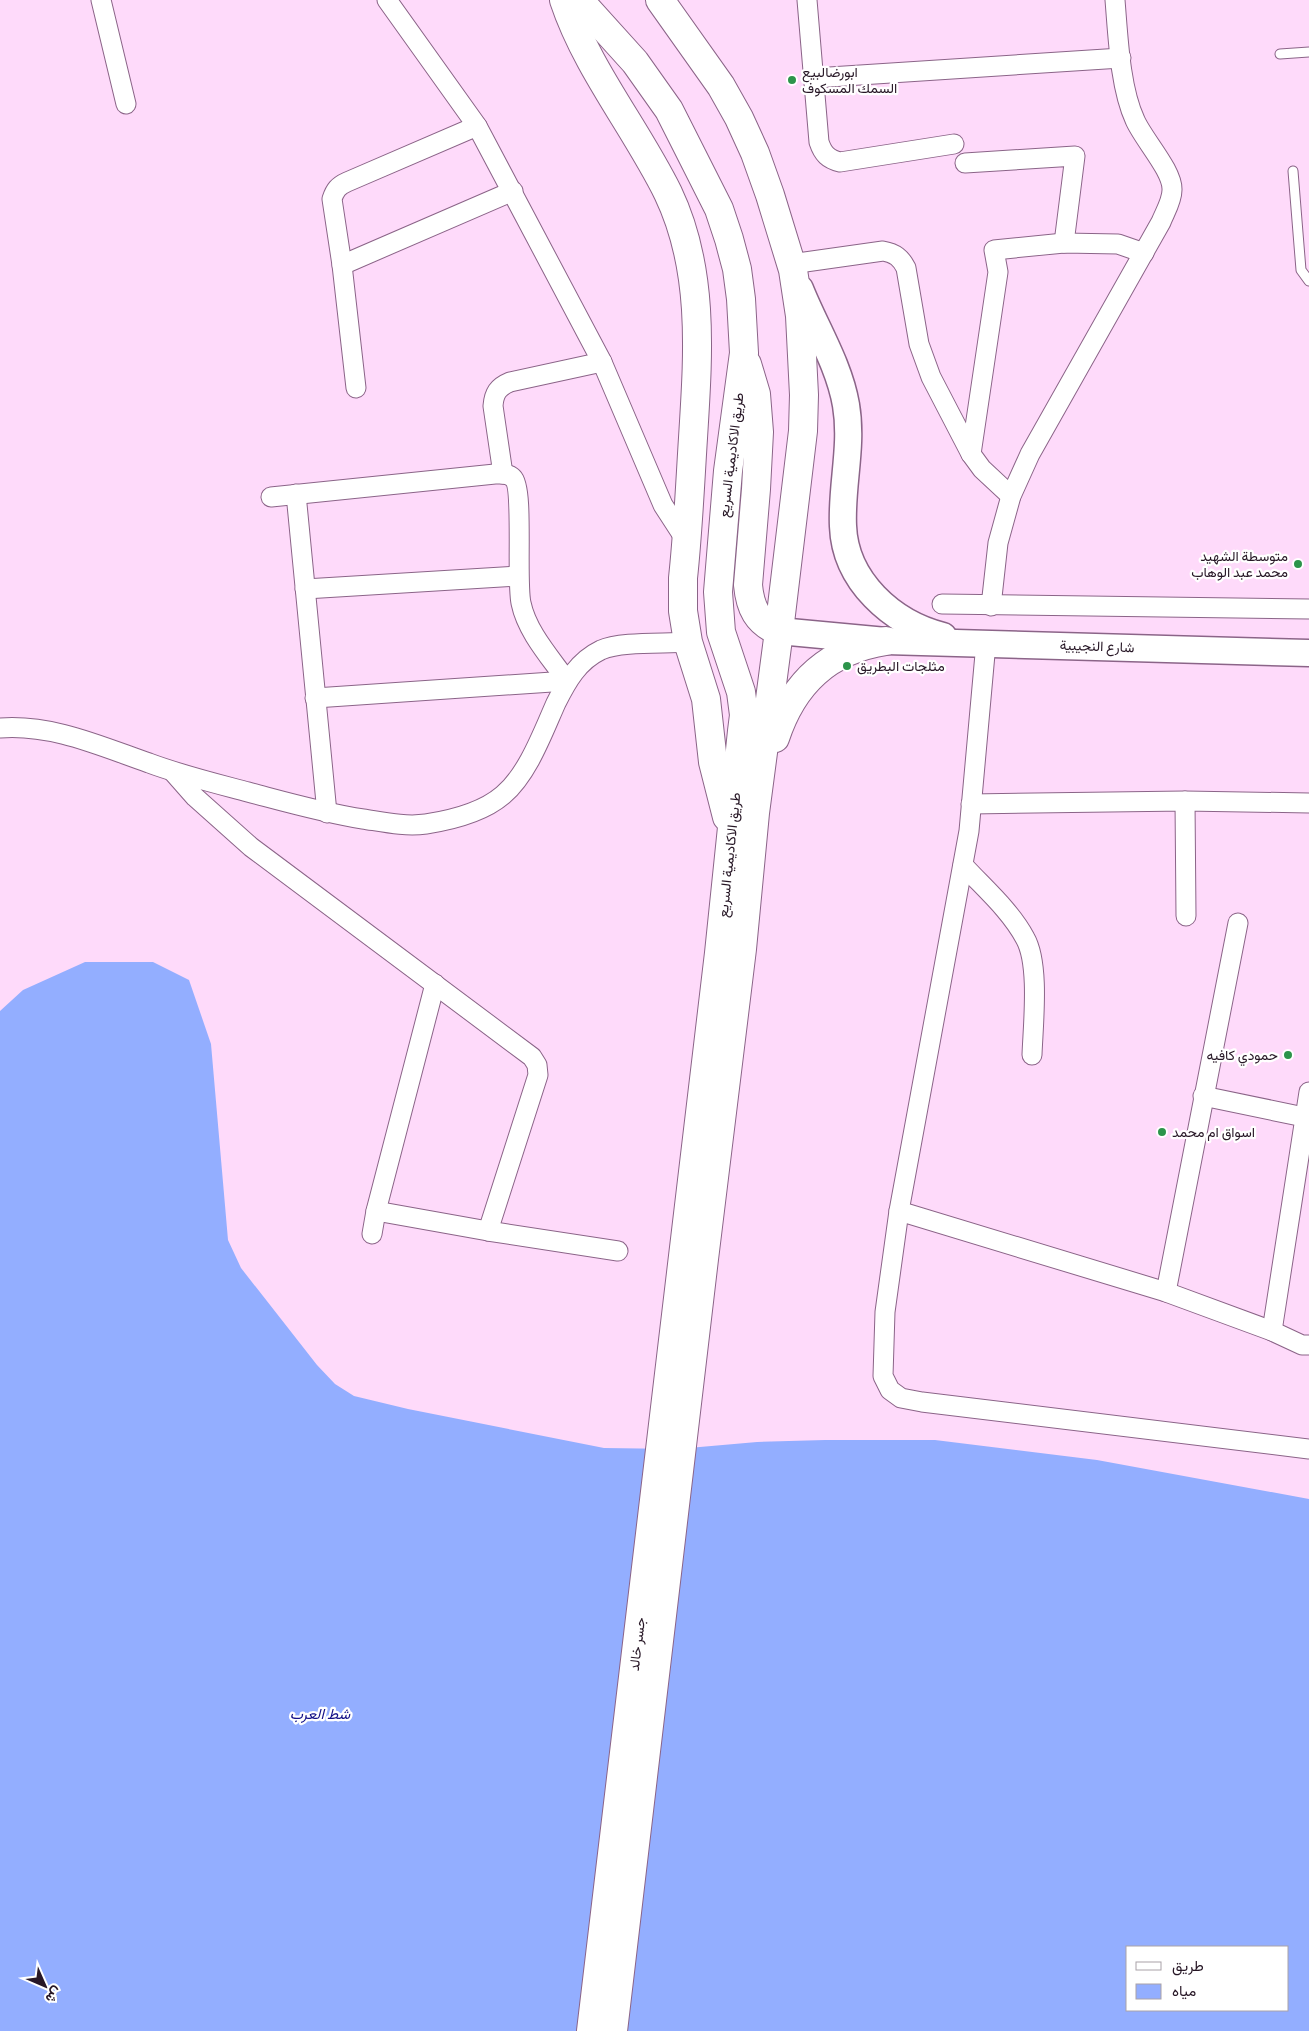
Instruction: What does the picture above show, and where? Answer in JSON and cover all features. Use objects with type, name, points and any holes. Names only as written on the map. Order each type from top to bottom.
[{"type":"highway","points":[[564,0],[568,13],[595,66],[668,194],[689,254],[697,318],[697,372],[682,594],[688,642],[706,699],[713,762],[720,793],[732,830]]},
{"type":"highway","name":"طريق الاكاديمية السريع","points":[[579,0],[635,62],[652,85],[683,135],[719,210],[730,239],[737,268],[744,353],[728,471],[718,592],[721,632],[737,679],[744,716],[732,830],[731,951]]},
{"type":"highway","name":"طريق الاكاديمية السريع","points":[[660,0],[706,63],[740,118],[770,195],[792,267],[800,316],[804,395],[803,430],[759,790],[731,951]]},
{"type":"highway","points":[[744,353],[756,394],[759,432],[748,585],[749,599],[757,617],[765,624],[779,631]]},
{"type":"highway","points":[[759,790],[782,719],[793,697],[803,684],[826,663],[840,655],[870,643],[886,641]]},
{"type":"highway","points":[[694,1258],[731,951]]},
{"type":"highway","name":"جسر خالد","points":[[591,2031],[694,1258]]},
{"type":"highway","name":"جسر خالد","points":[[613,2031],[694,1258]]},
{"type":"main road","points":[[792,267],[808,310],[830,355],[846,404],[849,430],[842,527],[855,571],[872,596],[896,615],[932,634],[981,643]]},
{"type":"main road","name":"شارع النجيبية","points":[[779,631],[886,641],[1309,653]]},
{"type":"street","points":[[101,0],[126,104]]},
{"type":"street","points":[[387,0],[477,126],[513,191],[602,362],[663,504],[687,542]]},
{"type":"street","points":[[807,0],[819,142],[826,156],[831,160],[840,162],[954,144]]},
{"type":"street","points":[[990,606],[998,543],[1011,496],[1030,454],[1161,222],[1172,190],[1168,174],[1134,120],[1128,100],[1121,58],[1115,0]]},
{"type":"street","points":[[814,78],[1121,58]]},
{"type":"street","points":[[356,388],[342,265],[332,199],[334,192],[340,186],[477,126]]},
{"type":"street","points":[[965,163],[1075,156],[1064,243]]},
{"type":"street","points":[[342,265],[513,191]]},
{"type":"street","points":[[971,454],[998,272],[994,250],[1064,243],[1118,244],[1144,253]]},
{"type":"street","points":[[792,267],[883,252],[895,254],[900,258],[906,268],[916,327],[925,361],[971,454],[982,468],[1011,496]]},
{"type":"street","points":[[503,474],[494,406],[494,398],[497,391],[503,385],[510,382],[602,362]]},
{"type":"street","points":[[271,497],[503,474],[513,477],[517,486],[520,601],[530,628],[567,681]]},
{"type":"street","points":[[296,494],[327,813]]},
{"type":"street","points":[[305,589],[518,576]]},
{"type":"street","points":[[942,604],[1309,609]]},
{"type":"street","points":[[0,728],[14,727],[62,733],[173,772],[327,813],[396,824],[422,825],[451,820],[479,810],[503,795],[520,774],[536,748],[567,681],[589,657],[603,649],[618,646],[688,642]]},
{"type":"street","points":[[981,643],[969,830],[899,1210],[885,1312],[883,1376],[890,1390],[902,1398],[1309,1449]]},
{"type":"street","points":[[315,698],[567,681]]},
{"type":"street","points":[[173,772],[195,798],[251,847],[532,1057],[537,1065],[536,1083],[488,1231]]},
{"type":"street","points":[[971,804],[1186,801],[1309,803]]},
{"type":"street","points":[[1186,801],[1186,916]]},
{"type":"street","points":[[962,866],[1014,921],[1026,939],[1032,954],[1034,972],[1032,1055]]},
{"type":"street","points":[[1166,1292],[1238,923]]},
{"type":"street","points":[[372,1234],[376,1211],[435,984]]},
{"type":"street","points":[[1272,1331],[1309,1092]]},
{"type":"street","points":[[1203,1096],[1304,1117]]},
{"type":"street","points":[[899,1210],[1166,1292],[1272,1331],[1302,1345],[1309,1345]]},
{"type":"street","points":[[376,1211],[618,1251]]},
{"type":"lane","points":[[1280,54],[1309,52]]},
{"type":"lane","points":[[1293,171],[1301,270],[1309,281]]},
{"type":"water","name":"شط العرب","points":[[85,962],[153,962],[189,980],[211,1044],[228,1240],[241,1268],[317,1365],[335,1384],[354,1396],[408,1409],[604,1448],[677,1449],[757,1442],[935,1440],[1097,1460],[1309,1499],[1309,2031],[0,2031],[0,1011],[23,990]]},
{"type":"place","name":"ابورضالبيع السمك المسكوف","points":[[792,80]]},
{"type":"place","name":"متوسطة الشهيد محمد عبد الوهاب","points":[[1298,564]]},
{"type":"place","name":"مثلجات البطريق","points":[[847,666]]},
{"type":"place","name":"حمودي كافيه","points":[[1288,1055]]},
{"type":"place","name":"اسواق ام محمد","points":[[1162,1132]]}]
